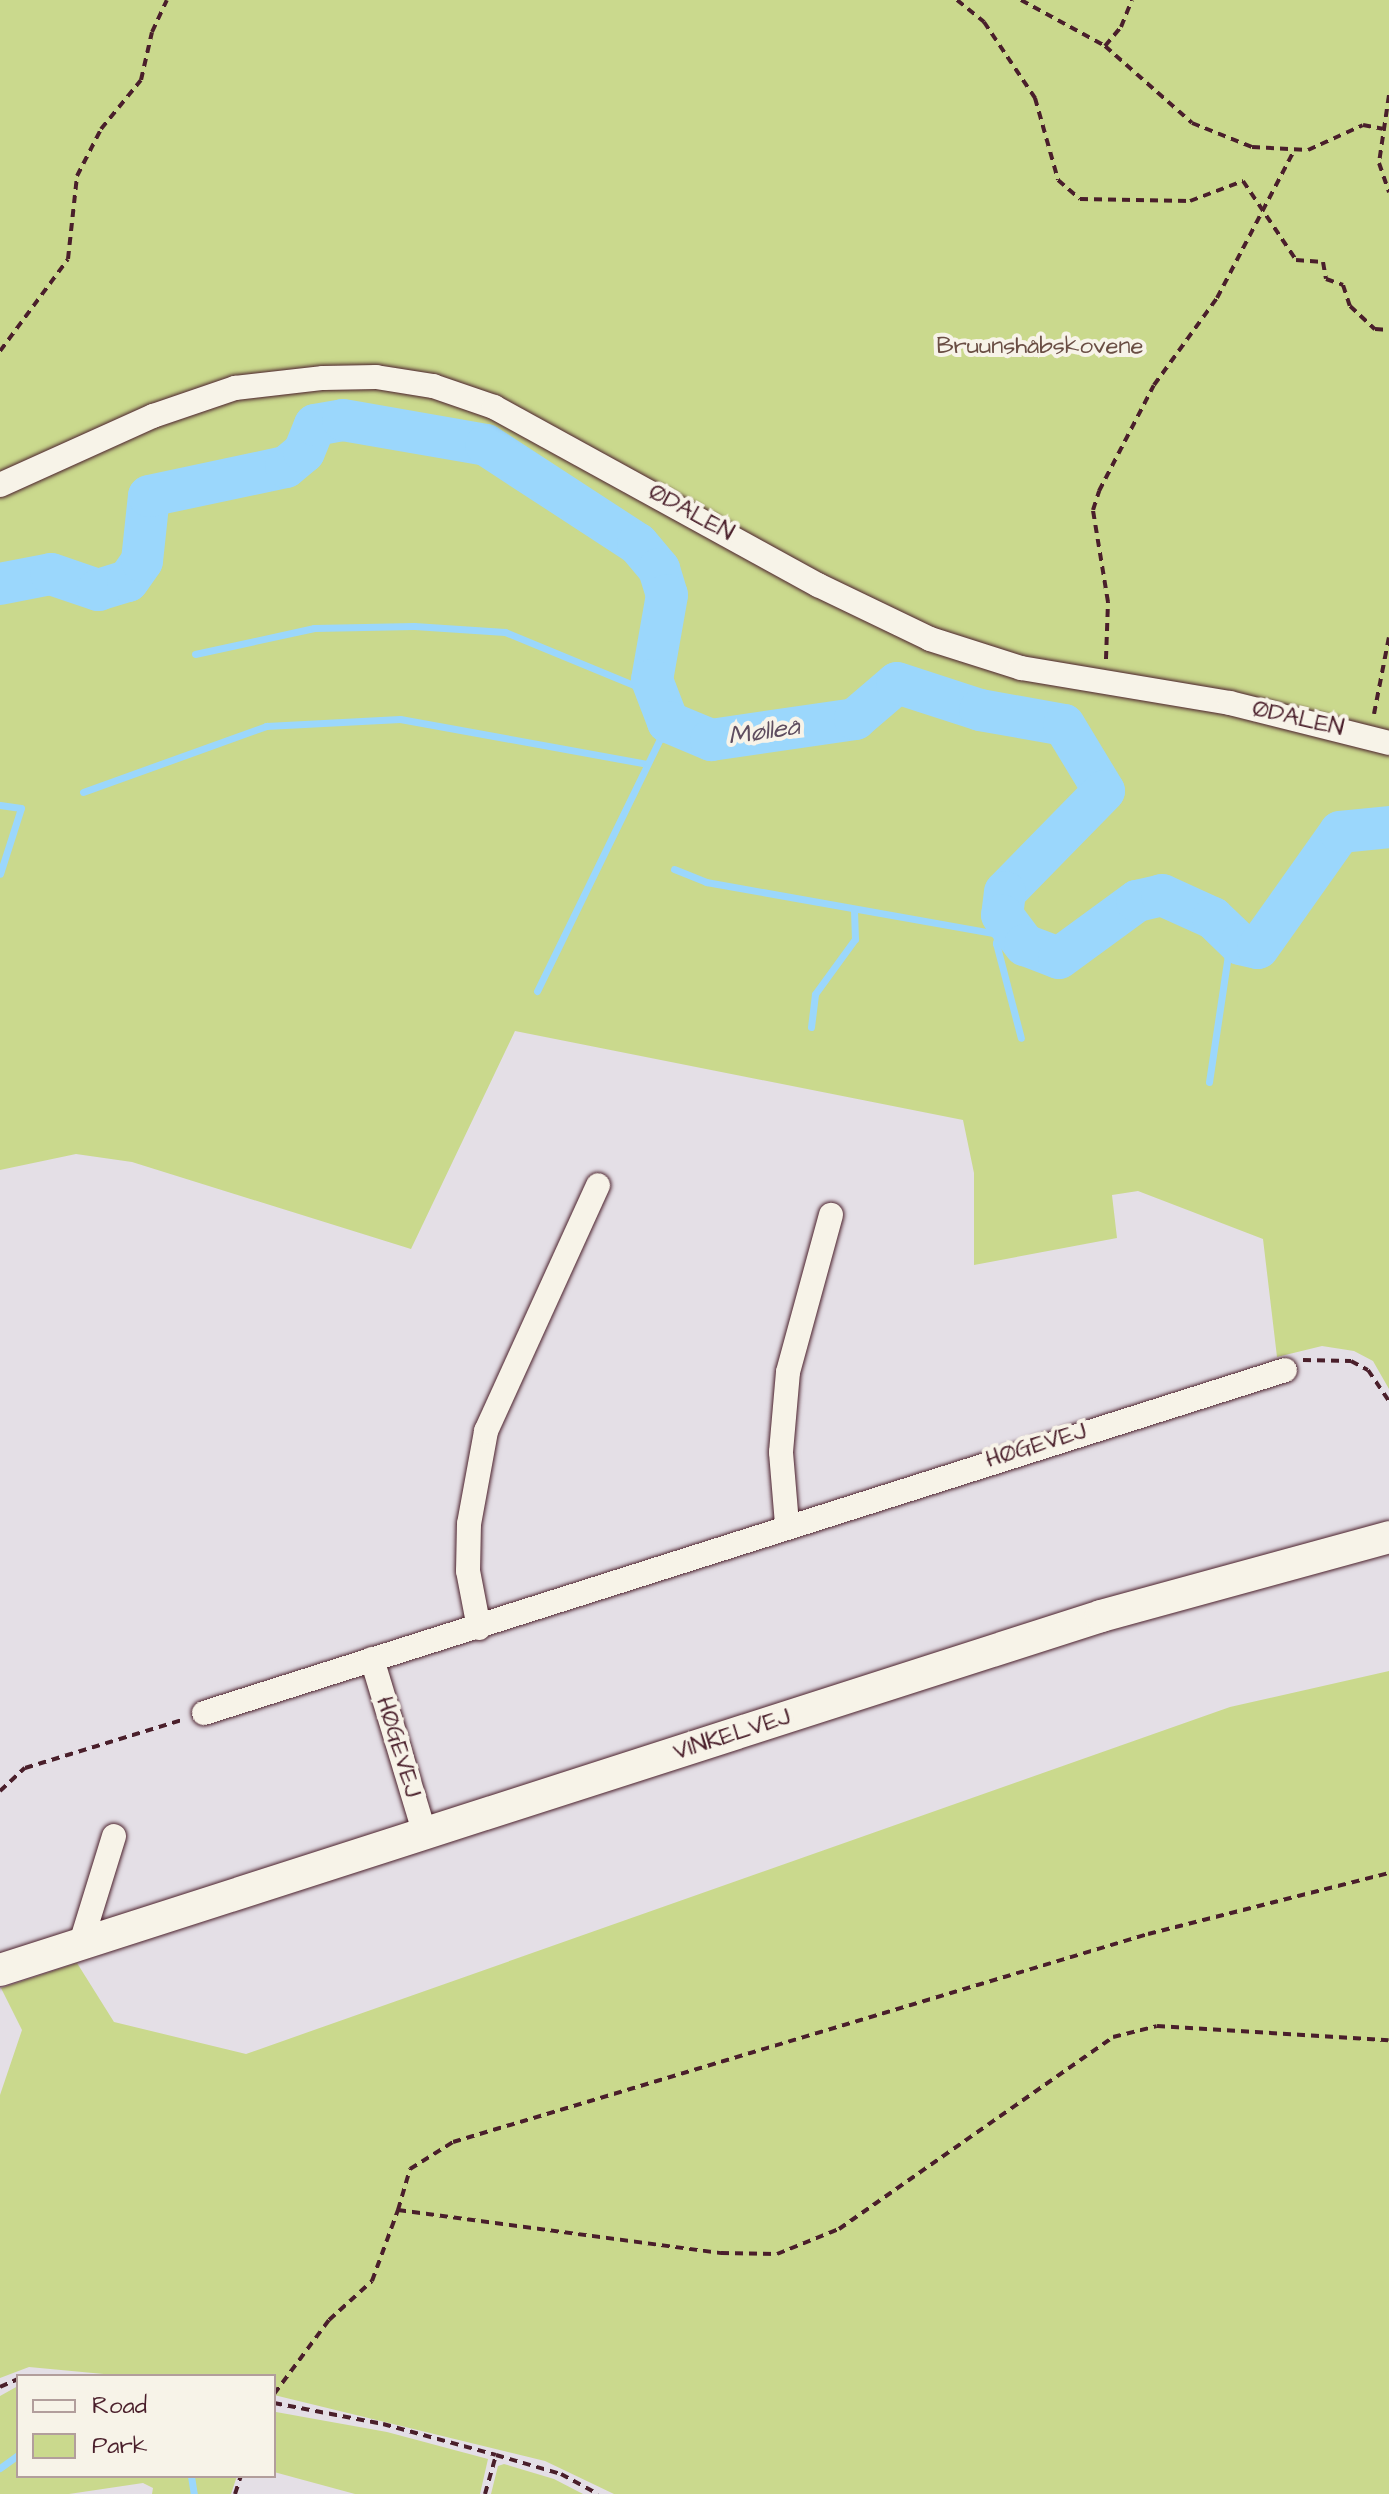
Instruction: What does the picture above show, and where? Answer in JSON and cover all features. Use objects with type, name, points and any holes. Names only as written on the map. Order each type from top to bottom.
[{"type":"street","name":"ØDALEN","points":[[0,485],[153,416],[235,388],[336,377],[433,386],[494,407],[818,585],[930,639],[1021,668],[1230,703],[1379,739]]},
{"type":"street","points":[[479,1628],[468,1571],[469,1524],[486,1431],[598,1185]]},
{"type":"street","points":[[787,1524],[781,1452],[788,1372],[831,1215]]},
{"type":"street","name":"HØGEVEJ","points":[[204,1713],[479,1628],[787,1524],[1285,1370]]},
{"type":"street","name":"VINKELVEJ","points":[[0,1970],[1101,1616],[1389,1537]]},
{"type":"street","name":"HØGEVEJ","points":[[372,1659],[425,1834]]},
{"type":"street","points":[[80,1946],[114,1836]]},
{"type":"path","points":[[0,351],[68,259],[77,176],[101,129],[141,80],[152,32],[167,0]]},
{"type":"path","points":[[957,0],[984,22],[1035,98],[1058,180],[1080,199],[1190,201],[1243,181],[1264,205],[1296,260],[1323,262],[1326,279],[1343,285],[1350,306],[1375,329],[1389,330]]},
{"type":"path","points":[[1021,0],[1105,46],[1192,123],[1252,147],[1295,149],[1328,143],[1363,125],[1383,129]]},
{"type":"path","points":[[1105,46],[1121,27],[1132,0]]},
{"type":"path","points":[[1389,95],[1379,163],[1389,192]]},
{"type":"path","points":[[1106,681],[1108,602],[1093,510],[1099,491],[1154,385],[1217,298],[1295,149]]},
{"type":"path","points":[[1379,739],[1389,637]]},
{"type":"path","points":[[1285,1370],[1302,1360],[1351,1361],[1368,1370],[1389,1401]]},
{"type":"path","points":[[0,1791],[25,1768],[204,1713]]},
{"type":"path","points":[[276,2391],[329,2320],[372,2281],[410,2169],[453,2142],[1148,1934],[1389,1873]]},
{"type":"path","points":[[398,2210],[721,2253],[777,2254],[839,2229],[1113,2037],[1157,2026],[1389,2040]]},
{"type":"path","points":[[276,2403],[383,2424],[496,2455],[561,2474],[598,2494]]},
{"type":"path","points":[[485,2494],[496,2455]]},
{"type":"green space","name":"Bruunshåbskovene","points":[[0,0],[1389,0],[1389,1389],[1373,1361],[1354,1351],[1322,1346],[1277,1357],[1263,1239],[1138,1191],[1112,1195],[1117,1238],[974,1265],[974,1173],[963,1120],[515,1031],[411,1249],[132,1162],[76,1154],[0,1170]]},
{"type":"green space","points":[[1389,1671],[1389,2494],[614,2494],[545,2461],[276,2395],[276,2374],[104,2374],[29,2367],[0,2378],[0,2095],[22,2030],[1,1988],[77,1963],[114,2022],[246,2054],[1230,1707]]},
{"type":"green space","points":[[16,2387],[16,2478],[236,2478],[231,2494],[152,2494],[153,2488],[143,2483],[69,2494],[0,2494],[0,2396]]},
{"type":"green space","points":[[276,2412],[387,2432],[488,2459],[480,2494],[355,2494],[276,2473]]},
{"type":"green space","points":[[504,2464],[554,2479],[583,2494],[491,2494],[498,2466]]},
{"type":"waterway","name":"Mølleå","points":[[0,584],[51,574],[98,590],[128,581],[142,561],[149,496],[286,467],[304,452],[315,425],[343,420],[486,445],[638,544],[659,569],[667,595],[652,680],[668,722],[711,740],[855,719],[897,683],[980,710],[1064,725],[1104,791],[1005,892],[1002,915],[1025,945],[1059,958],[1137,901],[1162,895],[1213,918],[1240,944],[1258,948],[1340,832],[1389,827]]},
{"type":"waterway","points":[[195,654],[314,628],[414,626],[505,632],[658,695]]},
{"type":"waterway","points":[[83,792],[266,726],[400,719],[647,764]]},
{"type":"waterway","points":[[537,991],[668,722]]},
{"type":"waterway","points":[[0,805],[21,808],[0,874]]},
{"type":"waterway","points":[[674,869],[706,882],[997,934]]},
{"type":"waterway","points":[[811,1027],[815,994],[855,939],[854,910]]},
{"type":"waterway","points":[[1002,915],[996,943],[1021,1038]]},
{"type":"waterway","points":[[1209,1082],[1231,935]]},
{"type":"waterway","points":[[0,2468],[16,2456]]},
{"type":"waterway","points":[[191,2478],[194,2494]]}]
